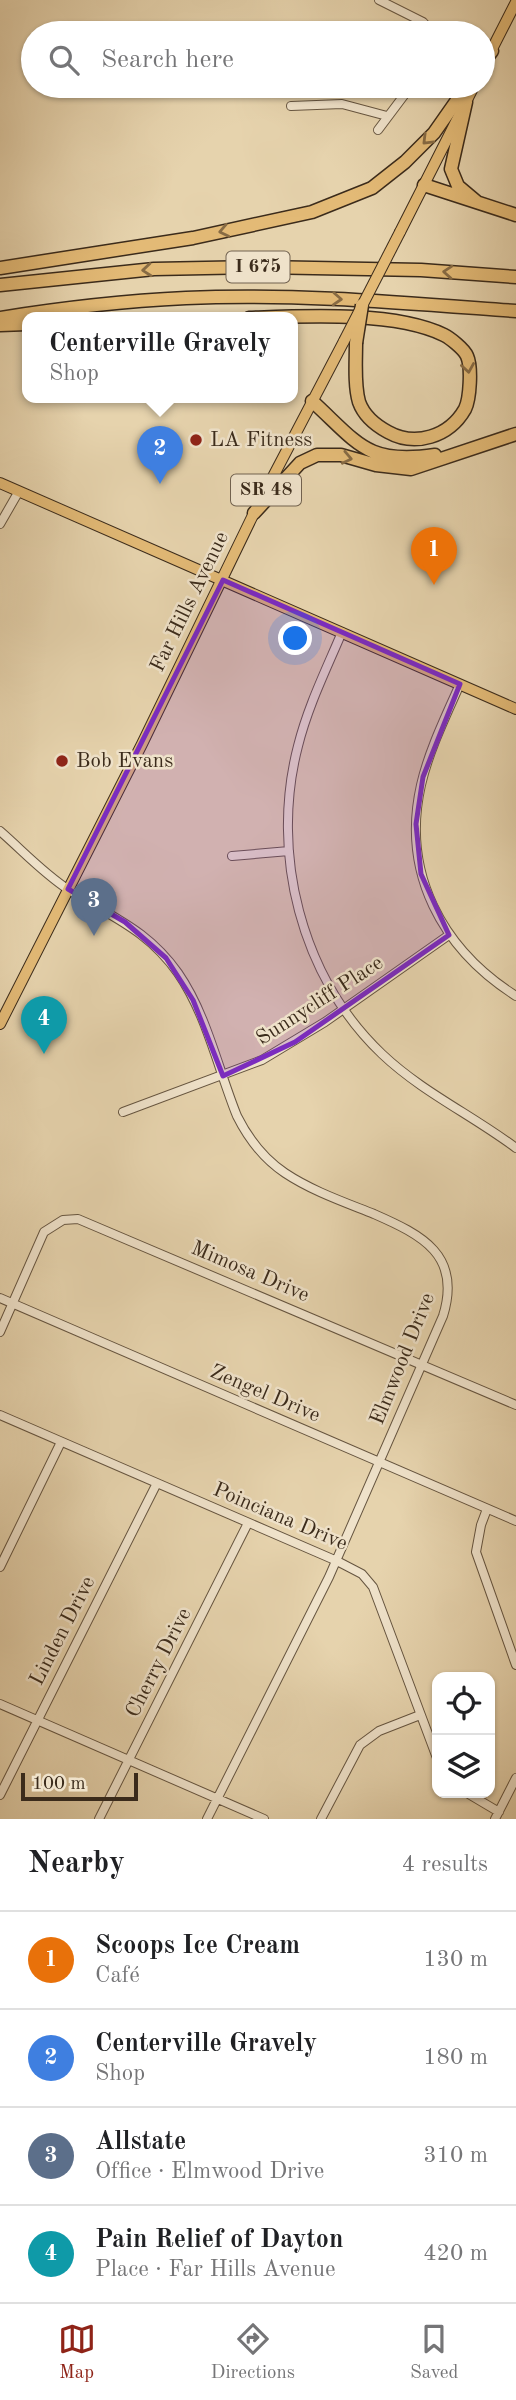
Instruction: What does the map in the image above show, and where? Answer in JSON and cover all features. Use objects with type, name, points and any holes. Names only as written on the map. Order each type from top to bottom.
[{"type":"highway","points":[[0,268],[193,238],[312,212],[372,188],[405,162],[434,133],[459,98]]},
{"type":"highway","points":[[466,102],[451,169],[458,187],[477,202]]},
{"type":"highway","points":[[424,185],[516,215]]},
{"type":"highway","name":"I 675","points":[[0,285],[154,269],[261,267],[394,269],[516,276]]},
{"type":"highway","name":"I 675","points":[[43,312],[101,304],[187,298],[299,297],[516,312]]},
{"type":"highway","points":[[298,316],[299,316],[390,320],[421,325],[447,337],[467,356],[470,382],[465,408],[449,428],[425,440],[398,438],[373,423],[359,402],[349,342],[362,306]]},
{"type":"highway","name":"I 675","points":[[0,318],[22,315]]},
{"type":"highway","points":[[0,326],[22,324]]},
{"type":"highway","points":[[312,401],[362,447],[381,456],[405,458],[461,451]]},
{"type":"highway","points":[[254,513],[300,463],[317,455],[341,456],[376,465],[411,469],[516,433]]},
{"type":"main road","points":[[495,45],[516,2]]},
{"type":"main road","points":[[362,306],[468,98]]},
{"type":"main road","name":"Far Hills Avenue","points":[[0,1024],[254,513],[312,401],[349,342]]},
{"type":"main road","points":[[0,483],[516,709]]},
{"type":"street","points":[[379,0],[421,21]]},
{"type":"street","points":[[378,130],[401,98]]},
{"type":"street","points":[[291,106],[342,104],[387,116]]},
{"type":"street","points":[[0,524],[19,491]]},
{"type":"street","points":[[342,632],[309,707],[297,748],[289,795],[289,851],[295,895],[306,933],[319,966],[344,1008],[365,1036],[406,1076],[516,1148]]},
{"type":"street","points":[[460,684],[423,777],[416,819],[416,843],[421,874],[433,907],[450,935],[480,970],[516,996]]},
{"type":"street","name":"Elmwood Drive","points":[[0,831],[39,868],[68,889],[125,922],[166,958],[193,1000],[244,1129],[275,1166],[319,1191],[408,1228],[424,1239],[438,1254],[448,1278],[448,1301],[337,1561],[207,1819]]},
{"type":"street","points":[[232,856],[289,851]]},
{"type":"street","name":"Sunnycliff Place","points":[[123,1112],[262,1060],[295,1042],[450,935]]},
{"type":"street","name":"Mimosa Drive","points":[[11,1304],[44,1233],[56,1223],[78,1219],[516,1405]]},
{"type":"street","name":"Zengel Drive","points":[[0,1298],[516,1521]]},
{"type":"street","points":[[0,1332],[11,1304]]},
{"type":"street","name":"Poinciana Drive","points":[[0,1415],[362,1574],[373,1587],[432,1745]]},
{"type":"street","points":[[0,1567],[61,1442]]},
{"type":"street","name":"Linden Drive","points":[[0,1795],[157,1483]]},
{"type":"street","points":[[487,1509],[476,1552],[516,1665]]},
{"type":"street","name":"Cherry Drive","points":[[99,1819],[248,1523]]},
{"type":"street","points":[[0,1703],[264,1819]]},
{"type":"street","points":[[321,1819],[360,1745],[379,1731],[420,1715]]},
{"type":"street","points":[[474,1798],[497,1815],[516,1778]]},
{"type":"highlighted area","points":[[223,580],[460,684],[423,777],[416,824],[421,874],[449,935],[295,1042],[223,1076],[193,1000],[166,958],[125,922],[68,889]]},
{"type":"place","name":"LA Fitness","points":[[196,440]]},
{"type":"place","name":"Centerville Gravely","points":[[160,484]]},
{"type":"place","name":"Scoops Ice Cream","points":[[434,585]]},
{"type":"place","name":"Bob Evans","points":[[62,761]]},
{"type":"place","name":"Allstate","points":[[94,936]]},
{"type":"place","name":"Pain Relief of Dayton","points":[[44,1054]]}]
